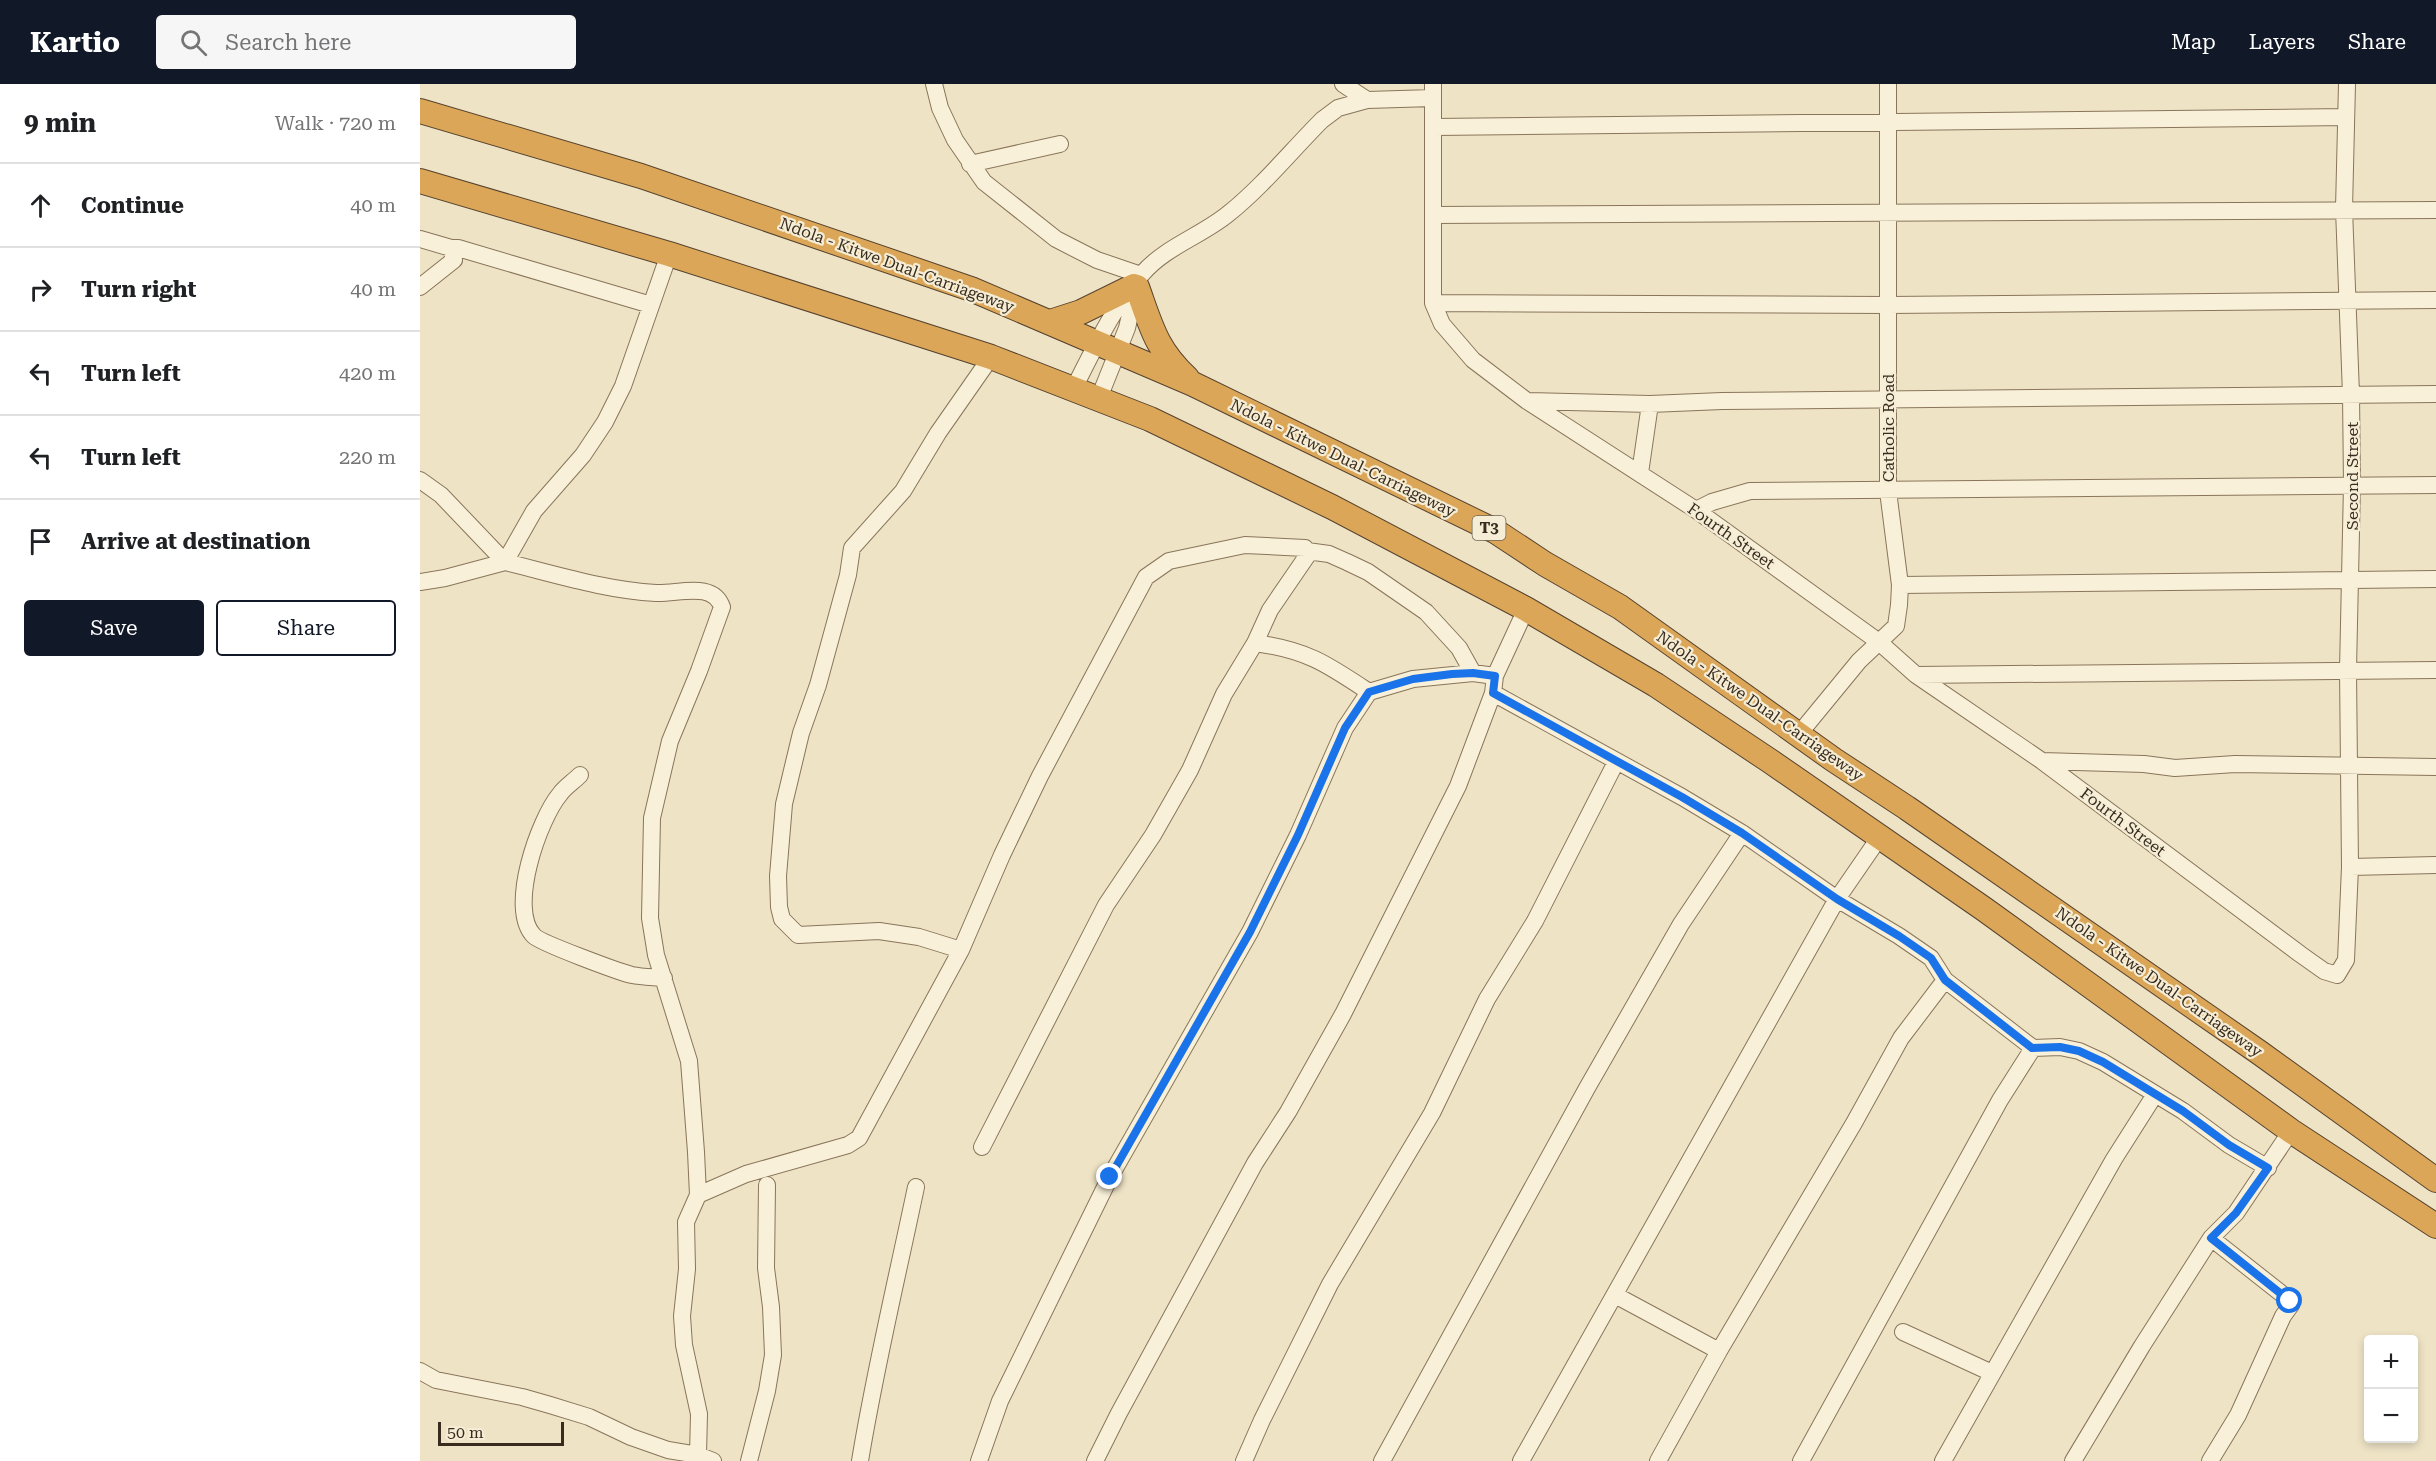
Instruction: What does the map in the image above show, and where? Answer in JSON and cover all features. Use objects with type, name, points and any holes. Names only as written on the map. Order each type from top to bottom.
[{"type":"highway","name":"Ndola - Kitwe Dual-Carriageway","points":[[420,111],[642,176],[971,289],[1193,384],[1495,531],[1545,564],[1620,607],[1799,734],[2251,1046],[2436,1179]]},
{"type":"highway","points":[[420,181],[669,255],[991,357],[1150,419],[1332,507],[1526,609],[1656,685],[1984,909],[2291,1131],[2436,1226]]},
{"type":"highway","points":[[1050,322],[1082,312],[1138,282],[1159,345],[1170,361],[1193,384]]},
{"type":"street","points":[[934,84],[940,108],[954,140],[984,182],[1056,239],[1138,282]]},
{"type":"street","points":[[1344,84],[1367,100]]},
{"type":"street","name":"Catholic Road","points":[[1799,734],[1859,661],[1896,627],[1900,585],[1888,491],[1888,84]]},
{"type":"street","name":"Second Street","points":[[2347,84],[2344,209],[2352,485],[2352,581],[2348,670],[2350,867]]},
{"type":"street","points":[[1099,398],[1108,347],[1138,282],[1163,255],[1212,226],[1229,213],[1322,120],[1338,108],[1367,100],[1433,91]]},
{"type":"street","name":"Fourth Street","points":[[1433,91],[1433,303],[1442,324],[1473,360],[1527,401],[1696,510],[1880,642],[1916,675],[2042,761],[2308,960],[2324,971],[2337,975],[2346,960],[2350,867]]},
{"type":"street","points":[[1434,127],[2345,117]]},
{"type":"street","points":[[970,164],[1060,144]]},
{"type":"street","points":[[1432,215],[2436,210]]},
{"type":"street","points":[[420,239],[651,305]]},
{"type":"street","points":[[420,287],[454,260],[451,248]]},
{"type":"street","points":[[505,562],[534,511],[584,455],[605,422],[623,386],[669,255]]},
{"type":"street","points":[[1074,388],[1127,328],[1138,282]]},
{"type":"street","points":[[1433,303],[1888,305],[2436,300]]},
{"type":"street","points":[[961,950],[920,937],[879,931],[798,935],[782,919],[779,907],[778,876],[784,804],[801,733],[819,685],[848,575],[852,548],[903,491],[938,433],[991,357]]},
{"type":"street","points":[[1527,401],[1650,404],[1722,401],[2436,394]]},
{"type":"street","points":[[1640,474],[1650,404]]},
{"type":"street","points":[[420,480],[441,495],[505,562]]},
{"type":"street","points":[[1696,510],[1712,502],[1750,491],[2436,485]]},
{"type":"street","points":[[698,1195],[746,1174],[848,1145],[859,1138],[961,950],[1002,855],[1040,776],[1146,577],[1169,561],[1245,545],[1305,548],[1307,551],[1329,554],[1368,572],[1426,612],[1459,648],[1473,673],[1616,762],[1682,797],[1742,833],[1837,899],[1899,936],[1931,958],[1945,980],[2032,1048],[2060,1047],[2079,1051],[2103,1062],[2154,1096],[2183,1111],[2229,1145],[2268,1168]]},
{"type":"street","points":[[982,1147],[1106,905],[1153,835],[1185,779],[1224,694],[1255,643],[1270,610],[1307,556],[1307,551]]},
{"type":"street","points":[[420,582],[445,578],[505,562],[620,591],[666,593],[709,591],[718,597],[722,607],[670,741],[652,818],[650,918],[656,955],[689,1061],[698,1195],[686,1222],[687,1269],[682,1317],[684,1345],[699,1414],[705,1458],[668,1450],[631,1437],[589,1417],[550,1405],[522,1397],[436,1380],[420,1371]]},
{"type":"street","points":[[1900,585],[2436,579]]},
{"type":"street","points":[[1095,1461],[1255,1163],[1288,1112],[1343,1014],[1458,786],[1494,685],[1526,609]]},
{"type":"street","points":[[1255,643],[1306,655],[1322,662],[1369,692]]},
{"type":"street","points":[[1916,675],[2436,670]]},
{"type":"street","points":[[979,1461],[1000,1401],[1110,1177],[1250,932],[1298,835],[1345,728],[1369,692],[1413,679],[1473,673]]},
{"type":"street","points":[[2042,761],[2144,764],[2175,768],[2235,764],[2436,767]]},
{"type":"street","points":[[1244,1461],[1330,1284],[1432,1113],[1487,999],[1535,921],[1616,762]]},
{"type":"street","points":[[580,775],[559,795],[541,829],[522,891],[527,925],[534,937],[583,957],[632,975],[664,978]]},
{"type":"street","points":[[1382,1461],[1587,1088],[1681,924],[1742,833]]},
{"type":"street","points":[[1521,1461],[1837,899],[1879,838]]},
{"type":"street","points":[[2350,867],[2436,865]]},
{"type":"street","points":[[1658,1461],[1719,1351],[1854,1123],[1901,1038],[1945,980]]},
{"type":"street","points":[[1801,1461],[2000,1101],[2032,1048]]},
{"type":"street","points":[[1944,1461],[2114,1159],[2154,1096]]},
{"type":"street","points":[[2073,1461],[2142,1346],[2211,1238],[2236,1213],[2291,1131]]},
{"type":"street","points":[[749,1461],[767,1391],[773,1355],[771,1307],[766,1268],[767,1185]]},
{"type":"street","points":[[861,1461],[872,1389],[886,1335],[896,1274],[916,1186]]},
{"type":"street","points":[[2211,1238],[2287,1298],[2290,1305],[2238,1415],[2211,1461]]},
{"type":"street","points":[[1615,1295],[1719,1351]]},
{"type":"street","points":[[1903,1332],[1992,1373]]},
{"type":"route","points":[[1110,1177],[1250,932],[1298,835],[1345,728],[1369,692],[1413,679],[1473,673],[1495,676],[1493,693],[1682,797],[1742,833],[1837,899],[1899,936],[1931,958],[1945,980],[2032,1048],[2060,1047],[2079,1051],[2103,1062],[2154,1096],[2183,1111],[2229,1145],[2268,1168],[2236,1213],[2211,1238],[2290,1301]]}]
